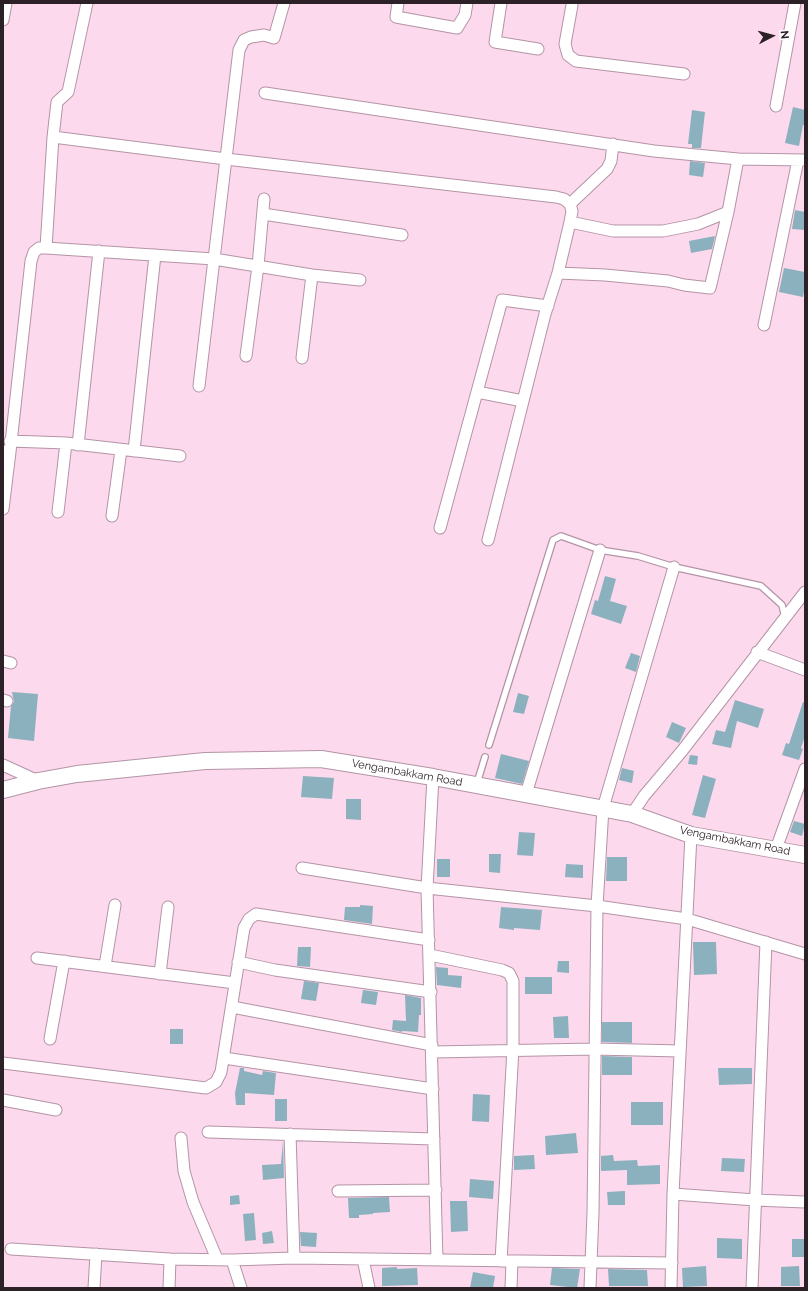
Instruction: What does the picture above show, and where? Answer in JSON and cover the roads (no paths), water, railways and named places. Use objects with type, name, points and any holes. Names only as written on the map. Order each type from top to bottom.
[{"type":"main road","name":"Vengambakkam Road","points":[[3,790],[38,781],[77,774],[205,760],[321,759],[433,777],[603,808],[632,814],[691,835],[776,849],[805,856]]},
{"type":"street","points":[[3,20],[6,3]]},
{"type":"street","points":[[46,248],[53,137],[57,102],[68,92],[87,3]]},
{"type":"street","points":[[200,386],[239,50],[244,40],[251,37],[264,35],[274,38],[284,3]]},
{"type":"street","points":[[398,3],[396,17],[457,28],[465,15],[467,3]]},
{"type":"street","points":[[500,3],[496,42],[538,49]]},
{"type":"street","points":[[776,106],[795,3]]},
{"type":"street","points":[[571,4],[565,44],[568,55],[576,61],[684,74]]},
{"type":"street","points":[[265,93],[654,151],[738,159],[802,160],[764,325]]},
{"type":"street","points":[[53,137],[226,159],[556,197],[570,204],[572,211],[558,273],[523,401],[488,540]]},
{"type":"street","points":[[570,204],[607,169],[611,161],[613,144]]},
{"type":"street","points":[[558,273],[605,275],[668,281],[684,285],[710,288],[728,212],[738,159]]},
{"type":"street","points":[[246,356],[258,266],[264,199]]},
{"type":"street","points":[[570,222],[613,231],[663,231],[698,224],[728,212]]},
{"type":"street","points":[[263,214],[402,235]]},
{"type":"street","points":[[3,509],[8,448],[31,261],[34,252],[39,248],[214,259],[312,275],[360,280]]},
{"type":"street","points":[[78,445],[100,251]]},
{"type":"street","points":[[134,451],[155,255]]},
{"type":"street","points":[[302,358],[312,275]]},
{"type":"street","points":[[440,528],[502,300],[548,306]]},
{"type":"street","points":[[477,392],[523,401]]},
{"type":"street","points":[[8,448],[66,444],[180,456]]},
{"type":"street","points":[[58,512],[66,444]]},
{"type":"street","points":[[112,516],[121,450]]},
{"type":"street","points":[[526,794],[600,550]]},
{"type":"street","points":[[590,1288],[597,906],[603,808],[674,567]]},
{"type":"street","points":[[632,814],[644,796],[682,752],[757,652],[805,592]]},
{"type":"street","points":[[757,652],[805,670]]},
{"type":"street","points":[[3,766],[38,781]]},
{"type":"street","points":[[776,849],[805,769]]},
{"type":"street","points":[[433,777],[427,888],[430,940],[437,1260]]},
{"type":"street","points":[[671,1288],[673,1194],[691,835]]},
{"type":"street","points":[[302,868],[427,888],[597,906],[687,920],[805,954]]},
{"type":"street","points":[[105,966],[115,904]]},
{"type":"street","points":[[160,974],[168,906]]},
{"type":"street","points":[[3,1063],[206,1088],[216,1082],[221,1072],[244,928],[248,919],[256,914],[430,940]]},
{"type":"street","points":[[752,1288],[766,942]]},
{"type":"street","points":[[430,955],[502,970],[509,973],[513,981],[513,1049],[506,1261],[511,1288]]},
{"type":"street","points":[[37,958],[235,983]]},
{"type":"street","points":[[50,1039],[64,961]]},
{"type":"street","points":[[238,962],[276,970],[431,992]]},
{"type":"street","points":[[232,1007],[432,1048],[595,1048],[680,1051]]},
{"type":"street","points":[[224,1058],[433,1089]]},
{"type":"street","points":[[3,1100],[56,1110]]},
{"type":"street","points":[[208,1132],[434,1139]]},
{"type":"street","points":[[290,1134],[294,1258]]},
{"type":"street","points":[[181,1138],[184,1171],[193,1202],[217,1259]]},
{"type":"street","points":[[338,1191],[436,1190]]},
{"type":"street","points":[[673,1194],[805,1202]]},
{"type":"street","points":[[11,1249],[170,1259],[232,1260],[294,1258],[672,1263]]},
{"type":"street","points":[[94,1288],[96,1254]]},
{"type":"street","points":[[169,1288],[170,1259]]},
{"type":"street","points":[[364,1259],[369,1288]]},
{"type":"street","points":[[232,1260],[241,1288]]},
{"type":"lane","points":[[489,746],[553,540],[561,536],[600,550],[638,556],[674,567],[761,586],[782,605],[784,617]]},
{"type":"lane","points":[[476,785],[485,757]]}]
